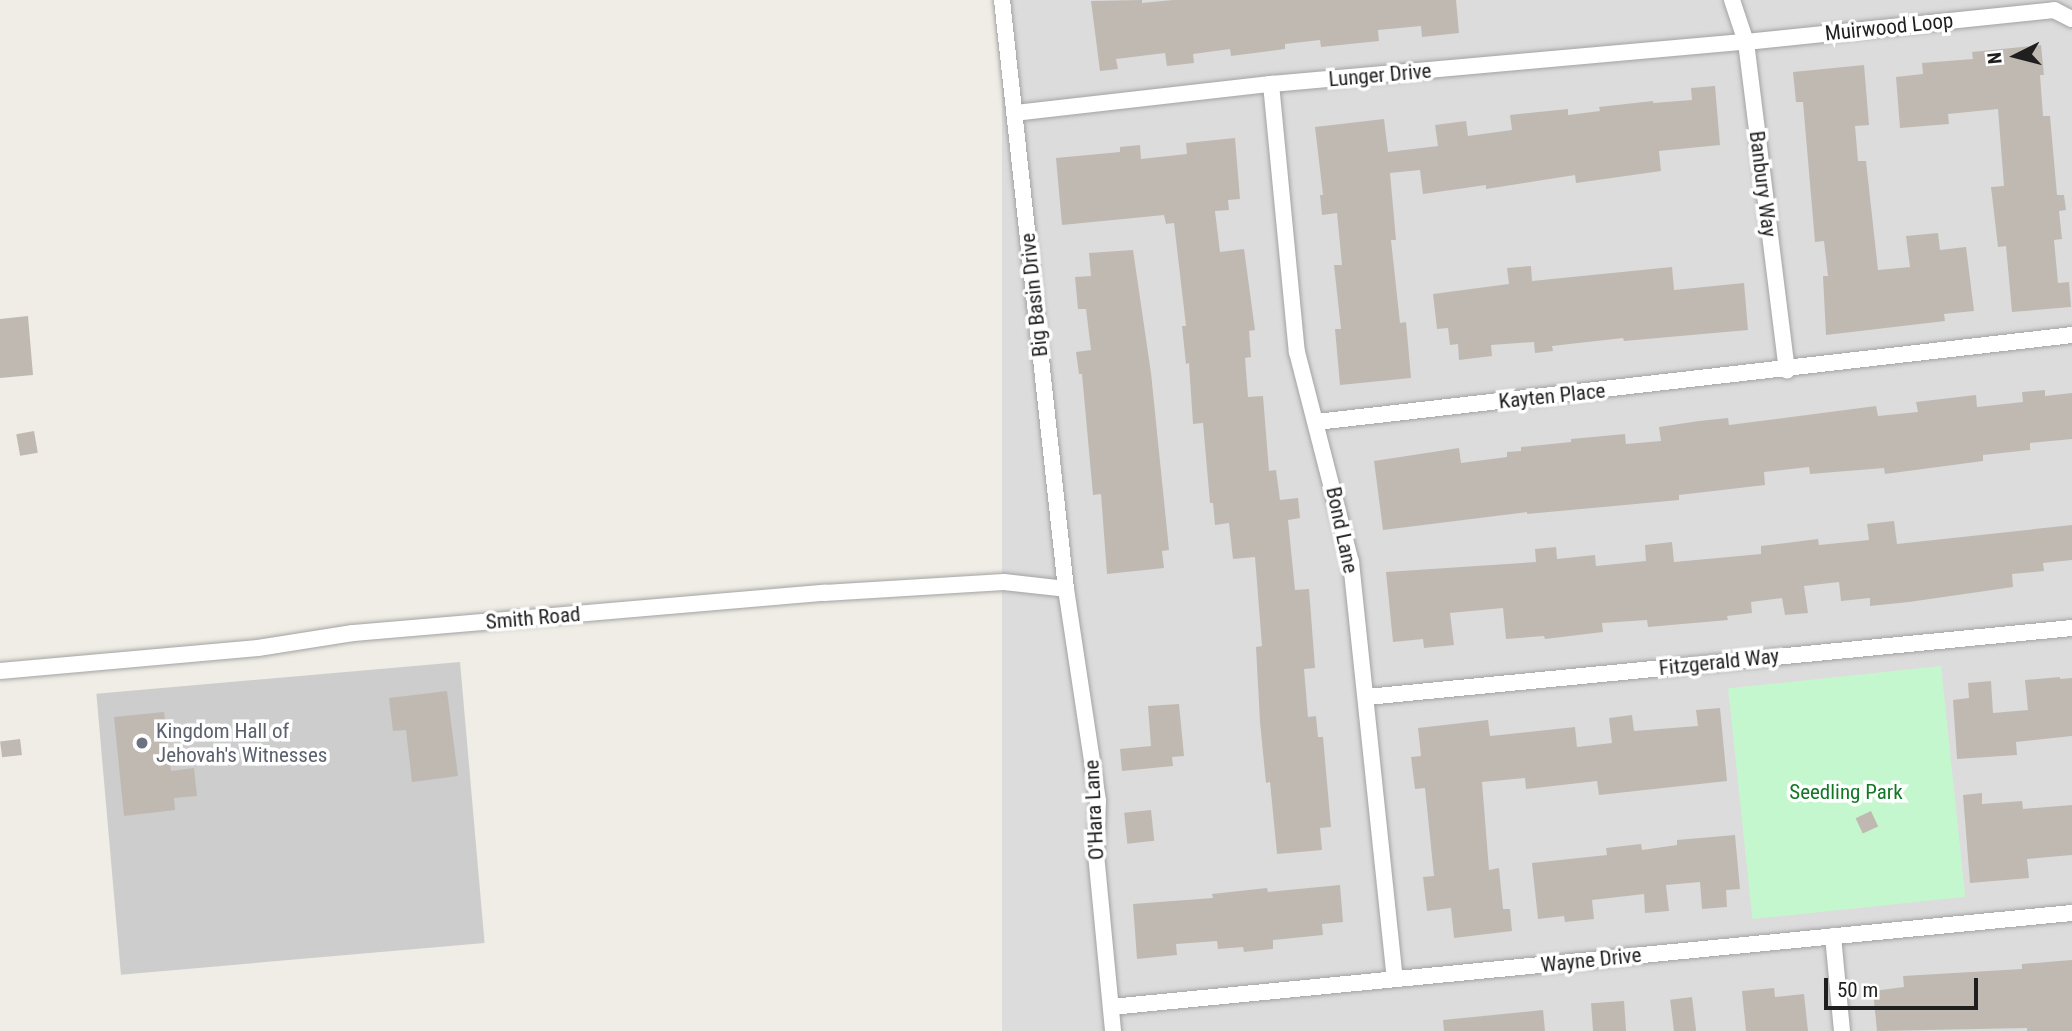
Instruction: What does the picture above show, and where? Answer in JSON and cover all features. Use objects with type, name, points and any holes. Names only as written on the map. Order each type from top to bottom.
[{"type":"street","name":"Big Basin Drive","points":[[1002,0],[1066,589]]},
{"type":"street","name":"Banbury Way","points":[[1732,0],[1746,42],[1787,370]]},
{"type":"street","name":"Muirwood Loop","points":[[1746,42],[2054,10],[2072,19]]},
{"type":"street","name":"Lunger Drive","points":[[1014,113],[1271,85],[1746,42]]},
{"type":"street","name":"Bond Lane","points":[[1271,85],[1297,352],[1352,562],[1395,979]]},
{"type":"street","points":[[1787,370],[2072,335]]},
{"type":"street","name":"Kayten Place","points":[[1317,422],[1787,370]]},
{"type":"street","name":"Smith Road","points":[[0,671],[258,648],[353,633],[824,593],[1004,582],[1066,589]]},
{"type":"street","name":"O'Hara Lane","points":[[1066,589],[1098,801],[1096,854],[1112,1031]]},
{"type":"street","name":"Fitzgerald Way","points":[[1367,696],[2072,628]]},
{"type":"street","name":"Wayne Drive","points":[[1111,1007],[2072,914]]},
{"type":"street","points":[[1833,936],[1842,1031]]},
{"type":"shaded area","points":[[1002,0],[2072,0],[2072,1031],[1002,1031]]},
{"type":"shaded area","points":[[460,662],[485,943],[121,975],[96,694]]},
{"type":"green space","name":"Seedling Park","points":[[1941,666],[1965,897],[1752,919],[1728,688]]},
{"type":"building","points":[[1142,0],[1142,3],[1173,0],[1456,0],[1459,33],[1422,37],[1421,26],[1378,30],[1379,41],[1321,47],[1320,40],[1285,44],[1285,49],[1231,56],[1230,49],[1193,54],[1194,63],[1167,66],[1165,53],[1116,59],[1118,69],[1100,71],[1091,1]]},
{"type":"building","points":[[2041,45],[2044,75],[2040,75],[2043,116],[2050,116],[2057,195],[2064,195],[2066,210],[2059,211],[2062,239],[2054,240],[2058,283],[2069,282],[2071,307],[2012,312],[2006,246],[1998,247],[1991,187],[2004,186],[1998,109],[1948,114],[1949,124],[1900,128],[1896,77],[1923,74],[1922,63],[1973,59],[1972,52]]},
{"type":"building","points":[[1864,65],[1869,125],[1855,126],[1858,161],[1866,161],[1878,270],[1910,267],[1906,236],[1938,233],[1940,250],[1966,247],[1974,311],[1944,314],[1945,321],[1826,335],[1823,276],[1828,276],[1824,241],[1815,242],[1803,102],[1796,102],[1793,72]]},
{"type":"building","points":[[1715,86],[1720,145],[1659,151],[1661,171],[1576,183],[1575,175],[1486,189],[1486,185],[1423,194],[1420,170],[1390,173],[1396,240],[1391,240],[1400,323],[1406,322],[1411,378],[1340,385],[1335,329],[1341,329],[1334,265],[1342,265],[1337,213],[1322,215],[1320,195],[1323,195],[1315,127],[1384,119],[1388,152],[1438,146],[1435,125],[1466,121],[1468,136],[1512,130],[1510,115],[1568,109],[1568,115],[1600,111],[1599,107],[1692,100],[1691,88]]},
{"type":"building","points":[[1235,138],[1240,199],[1228,200],[1229,210],[1215,211],[1220,252],[1244,249],[1255,330],[1249,331],[1251,357],[1245,358],[1248,397],[1263,396],[1269,471],[1276,470],[1280,500],[1298,498],[1300,518],[1288,520],[1295,590],[1309,589],[1315,668],[1304,669],[1308,717],[1316,716],[1318,737],[1323,737],[1331,827],[1320,828],[1322,850],[1277,854],[1270,782],[1266,783],[1260,722],[1256,647],[1262,646],[1255,557],[1233,559],[1229,523],[1215,525],[1213,503],[1210,503],[1203,423],[1193,424],[1189,363],[1186,364],[1182,326],[1186,326],[1174,223],[1166,224],[1164,215],[1062,225],[1056,158],[1120,152],[1120,147],[1140,145],[1141,159],[1187,154],[1186,143]]},
{"type":"building","points":[[1133,250],[1151,373],[1169,550],[1162,551],[1164,568],[1107,574],[1101,494],[1093,495],[1082,374],[1079,374],[1076,352],[1091,350],[1086,309],[1078,309],[1075,277],[1091,276],[1089,253]]},
{"type":"building","points":[[1531,266],[1532,281],[1672,267],[1674,290],[1744,283],[1748,330],[1624,341],[1623,338],[1552,346],[1553,351],[1535,353],[1534,342],[1491,345],[1492,356],[1459,360],[1458,344],[1450,345],[1448,328],[1437,329],[1433,294],[1509,284],[1507,268]]},
{"type":"building","points":[[28,316],[33,375],[0,378],[0,319]]},
{"type":"building","points":[[2045,390],[2045,396],[2072,393],[2072,439],[2030,443],[2030,450],[1983,455],[1983,461],[1885,474],[1884,468],[1810,474],[1809,467],[1764,472],[1765,485],[1679,495],[1679,500],[1527,512],[1383,530],[1374,461],[1459,448],[1461,463],[1507,457],[1507,452],[1521,451],[1521,447],[1571,442],[1571,439],[1625,434],[1626,444],[1661,441],[1659,427],[1699,421],[1728,418],[1729,425],[1876,406],[1878,416],[1918,412],[1916,402],[1976,395],[1977,407],[2023,402],[2022,392]]},
{"type":"building","points":[[34,431],[38,453],[20,456],[16,434]]},
{"type":"building","points":[[1894,521],[1897,544],[2072,525],[2072,560],[2043,563],[2044,571],[2012,574],[2013,587],[1909,602],[1870,606],[1870,598],[1841,601],[1839,582],[1804,586],[1808,613],[1785,615],[1782,598],[1751,602],[1752,613],[1727,616],[1728,620],[1648,627],[1647,620],[1602,623],[1603,632],[1545,639],[1544,636],[1506,639],[1503,608],[1450,613],[1454,645],[1424,648],[1423,639],[1393,642],[1386,572],[1536,562],[1535,549],[1556,547],[1557,559],[1595,555],[1596,566],[1646,561],[1645,545],[1672,542],[1674,562],[1761,554],[1761,546],[1818,539],[1819,545],[1869,540],[1867,524]]},
{"type":"building","points":[[2072,678],[2072,736],[2016,742],[2017,755],[1957,759],[1953,700],[1969,698],[1968,683],[1991,681],[1993,713],[2028,710],[2025,680]]},
{"type":"building","points":[[447,691],[458,776],[412,782],[406,730],[393,731],[389,698]]},
{"type":"building","points":[[1179,704],[1184,756],[1172,757],[1173,766],[1122,771],[1120,749],[1151,746],[1148,706]]},
{"type":"building","points":[[1720,708],[1727,781],[1599,795],[1597,781],[1526,789],[1525,778],[1482,782],[1489,870],[1499,868],[1503,909],[1510,909],[1512,931],[1454,938],[1451,908],[1427,911],[1423,877],[1434,876],[1425,788],[1415,789],[1411,757],[1421,756],[1418,728],[1488,720],[1490,736],[1575,727],[1577,747],[1612,743],[1609,718],[1632,715],[1634,731],[1698,726],[1696,710]]},
{"type":"building","name":"Kingdom Hall of Jehovah's Witnesses","points":[[164,712],[171,771],[194,768],[197,796],[174,798],[175,810],[124,816],[114,717]]},
{"type":"building","points":[[20,739],[22,755],[2,757],[0,741]]},
{"type":"building","points":[[1982,793],[1982,804],[2022,801],[2023,809],[2072,805],[2072,855],[2027,859],[2029,878],[1970,883],[1963,795]]},
{"type":"building","points":[[1151,810],[1154,841],[1127,844],[1124,813]]},
{"type":"building","points":[[1871,811],[1878,826],[1863,834],[1856,818]]},
{"type":"building","points":[[1735,835],[1740,889],[1726,890],[1727,907],[1702,909],[1700,882],[1666,885],[1669,911],[1645,913],[1644,894],[1592,900],[1594,919],[1565,922],[1564,916],[1538,919],[1532,863],[1607,855],[1606,848],[1641,844],[1642,850],[1677,845],[1677,840]]},
{"type":"building","points":[[1340,885],[1343,922],[1322,924],[1323,935],[1273,940],[1273,949],[1244,952],[1243,947],[1218,949],[1217,941],[1176,944],[1177,955],[1137,959],[1133,904],[1213,898],[1212,894],[1267,888],[1268,892]]},
{"type":"building","points":[[2072,960],[2072,1031],[2027,1031],[2027,1028],[1877,1031],[1873,991],[1904,987],[1903,976],[2022,969],[2022,964]]},
{"type":"building","points":[[1774,988],[1775,997],[1804,994],[1808,1031],[1746,1031],[1742,991]]},
{"type":"building","points":[[1692,997],[1696,1031],[1674,1031],[1670,1000]]},
{"type":"building","points":[[1624,1001],[1626,1031],[1593,1031],[1591,1003]]},
{"type":"building","points":[[1543,1010],[1545,1031],[1444,1031],[1443,1020]]},
{"type":"place","name":"Kingdom Hall of Jehovah's Witnesses","points":[[142,743]]}]
